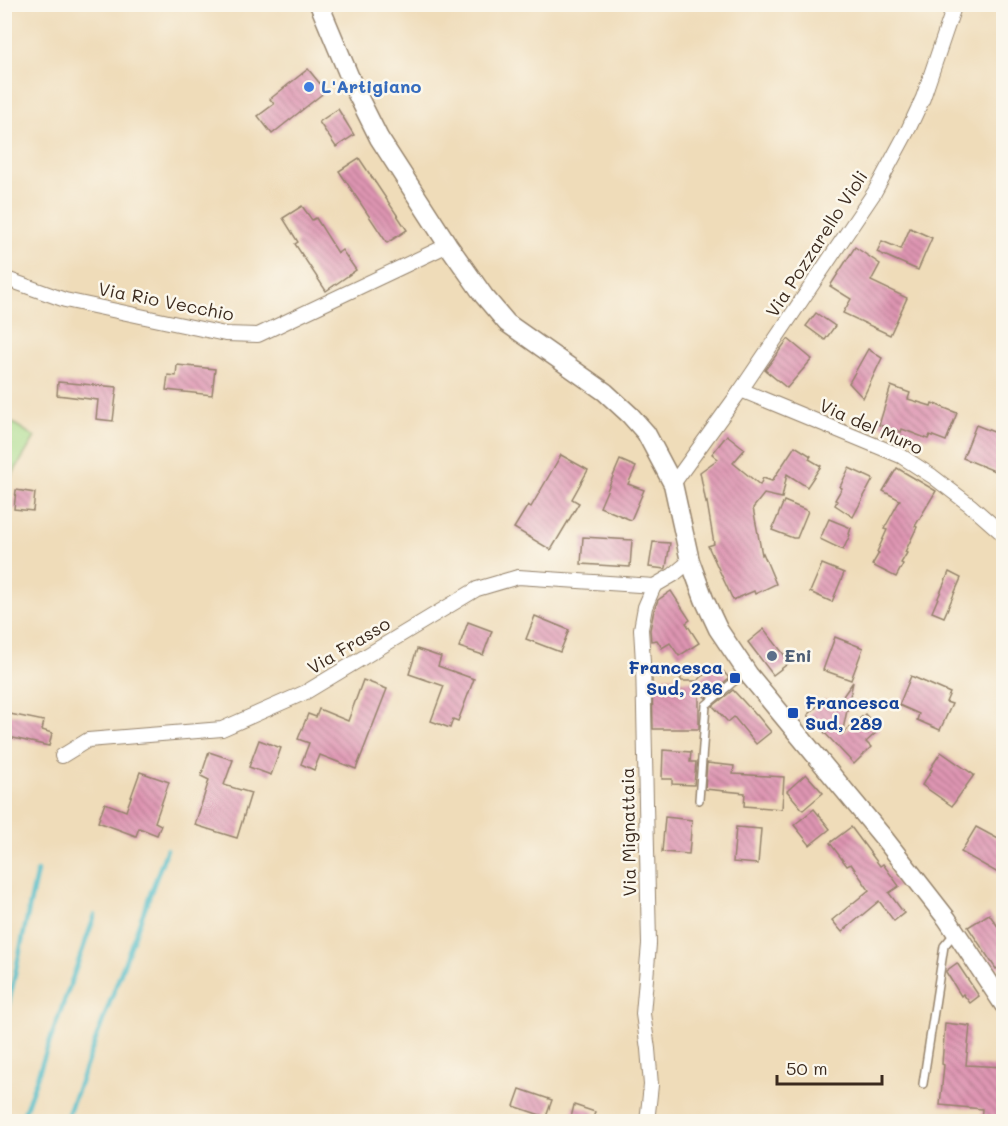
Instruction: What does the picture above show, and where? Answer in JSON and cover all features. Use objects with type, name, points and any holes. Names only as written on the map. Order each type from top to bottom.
[{"type":"street","points":[[319,4],[355,90],[380,138],[448,245],[484,296],[507,323],[605,392],[646,433],[673,484],[690,561],[718,629],[746,671],[883,837],[947,919],[1004,1005]]},
{"type":"street","name":"Via Pozzarello Violi","points":[[673,484],[741,390],[874,193],[923,98],[955,4]]},
{"type":"street","name":"Via Rio Vecchio","points":[[4,278],[65,300],[225,334],[258,335],[448,245]]},
{"type":"street","name":"Via del Muro","points":[[741,390],[901,456],[970,505],[1004,535]]},
{"type":"street","points":[[654,586],[673,575],[690,561]]},
{"type":"street","name":"Via Frasso","points":[[62,756],[88,740],[222,729],[306,692],[477,589],[518,577],[654,586]]},
{"type":"street","name":"Via Mignattaia","points":[[647,1122],[651,1085],[643,1014],[649,944],[641,628],[645,607],[654,586]]},
{"type":"lane","points":[[699,800],[706,705],[746,671]]},
{"type":"lane","points":[[922,1084],[944,946],[956,932]]},
{"type":"green space","points":[[5,418],[35,437],[5,487]]},
{"type":"building","points":[[308,69],[326,91],[272,134],[258,116],[274,104],[270,99]]},
{"type":"building","points":[[338,109],[354,135],[336,147],[319,122]]},
{"type":"building","points":[[359,158],[407,230],[387,243],[339,171]]},
{"type":"building","points":[[302,206],[312,220],[316,218],[338,253],[342,250],[356,270],[326,291],[295,244],[298,242],[283,218]]},
{"type":"building","points":[[910,228],[932,238],[918,270],[877,252],[882,241],[901,249]]},
{"type":"building","points":[[855,247],[880,264],[871,281],[907,298],[890,335],[843,313],[851,299],[830,286]]},
{"type":"building","points":[[816,313],[835,326],[825,340],[806,326]]},
{"type":"building","points":[[788,339],[812,359],[787,388],[765,370]]},
{"type":"building","points":[[868,349],[882,358],[863,398],[849,383]]},
{"type":"building","points":[[177,365],[215,369],[212,395],[166,390],[168,375],[176,376]]},
{"type":"building","points":[[58,382],[117,387],[113,421],[96,419],[98,400],[57,395]]},
{"type":"building","points":[[891,386],[910,393],[908,399],[931,406],[932,403],[957,413],[946,441],[930,435],[928,439],[902,429],[901,432],[879,425]]},
{"type":"building","points":[[976,425],[1004,436],[1004,475],[963,458]]},
{"type":"building","points":[[727,435],[745,449],[733,463],[760,485],[763,478],[772,481],[795,446],[811,456],[809,459],[821,466],[807,487],[787,474],[782,498],[764,494],[753,508],[762,555],[763,553],[776,584],[755,594],[754,591],[733,600],[708,546],[714,544],[700,472],[718,459],[712,454]]},
{"type":"building","points":[[561,455],[588,470],[572,499],[579,503],[551,550],[514,528],[528,505],[531,507]]},
{"type":"building","points":[[620,460],[636,467],[628,484],[644,490],[631,520],[600,507]]},
{"type":"building","points":[[849,468],[873,479],[853,517],[835,505]]},
{"type":"building","points":[[897,468],[936,491],[915,526],[917,527],[896,577],[872,565],[887,530],[884,529],[900,500],[883,491]]},
{"type":"building","points":[[16,490],[35,493],[33,511],[14,509]]},
{"type":"building","points":[[784,501],[808,511],[797,538],[772,530]]},
{"type":"building","points":[[829,519],[851,528],[843,550],[820,539]]},
{"type":"building","points":[[583,537],[632,540],[630,567],[581,564]]},
{"type":"building","points":[[653,542],[670,543],[665,569],[649,567]]},
{"type":"building","points":[[822,564],[844,573],[832,602],[810,592]]},
{"type":"building","points":[[949,572],[961,578],[944,617],[932,612]]},
{"type":"building","points":[[671,591],[690,620],[686,623],[699,643],[679,656],[670,643],[662,648],[657,640],[651,641],[650,630],[658,600]]},
{"type":"building","points":[[535,616],[569,630],[560,652],[526,639]]},
{"type":"building","points":[[468,622],[492,631],[483,655],[459,647]]},
{"type":"building","points":[[764,629],[790,662],[773,675],[748,642]]},
{"type":"building","points":[[835,637],[863,648],[851,680],[823,670]]},
{"type":"building","points":[[417,649],[441,657],[438,666],[474,679],[458,721],[453,719],[450,728],[431,721],[444,686],[409,674]]},
{"type":"building","points":[[717,664],[729,678],[706,698],[699,691],[699,729],[653,729],[652,677],[681,677],[681,681],[697,681]]},
{"type":"building","points":[[911,676],[950,693],[946,702],[952,704],[940,730],[917,720],[919,714],[899,705]]},
{"type":"building","points":[[363,680],[387,689],[356,769],[320,755],[314,770],[301,764],[309,743],[298,739],[308,714],[316,717],[319,709],[348,721]]},
{"type":"building","points":[[853,682],[842,734],[865,714],[879,730],[866,742],[871,747],[854,764],[808,715],[825,699],[834,709]]},
{"type":"building","points":[[733,690],[771,732],[756,744],[734,717],[728,722],[713,706]]},
{"type":"building","points":[[10,714],[44,721],[42,730],[52,733],[49,746],[4,736],[4,722],[8,722]]},
{"type":"building","points":[[259,740],[281,748],[271,775],[249,767]]},
{"type":"building","points":[[663,750],[691,752],[690,762],[696,762],[694,785],[672,784],[672,779],[662,779]]},
{"type":"building","points":[[209,752],[233,760],[224,785],[251,793],[237,838],[195,825],[209,780],[201,776]]},
{"type":"building","points":[[941,752],[974,775],[952,806],[922,785]]},
{"type":"building","points":[[707,763],[734,766],[733,774],[784,777],[782,809],[744,806],[745,793],[705,789]]},
{"type":"building","points":[[140,772],[169,782],[155,822],[161,825],[157,835],[139,828],[136,836],[98,822],[105,803],[126,811]]},
{"type":"building","points":[[806,774],[823,793],[803,810],[787,791]]},
{"type":"building","points":[[814,809],[830,829],[810,845],[794,825]]},
{"type":"building","points":[[665,817],[692,820],[689,854],[662,852]]},
{"type":"building","points":[[736,827],[761,829],[758,864],[733,862]]},
{"type":"building","points":[[851,827],[880,866],[883,864],[899,886],[889,893],[904,913],[894,921],[879,901],[842,932],[832,920],[869,890],[851,864],[847,866],[830,843]]},
{"type":"building","points":[[976,827],[1004,842],[1004,863],[998,873],[961,852]]},
{"type":"building","points":[[989,914],[1004,935],[1004,965],[996,969],[968,927]]},
{"type":"building","points":[[957,963],[979,996],[970,1003],[963,994],[961,996],[946,972]]},
{"type":"building","points":[[945,1023],[970,1026],[966,1065],[1004,1067],[1004,1122],[981,1122],[982,1109],[940,1105]]},
{"type":"building","points":[[520,1089],[552,1100],[546,1117],[514,1106]]},
{"type":"building","points":[[574,1105],[595,1112],[592,1122],[570,1122]]},
{"type":"waterway","points":[[65,1122],[167,849]]},
{"type":"waterway","points":[[4,1026],[37,871]]},
{"type":"waterway","points":[[21,1122],[95,915]]},
{"type":"place","name":"L'Artigiano","points":[[309,87]]},
{"type":"place","name":"Eni","points":[[772,656]]},
{"type":"place","name":"Francesca Sud, 286","points":[[735,678]]},
{"type":"place","name":"Francesca Sud, 289","points":[[793,713]]}]
